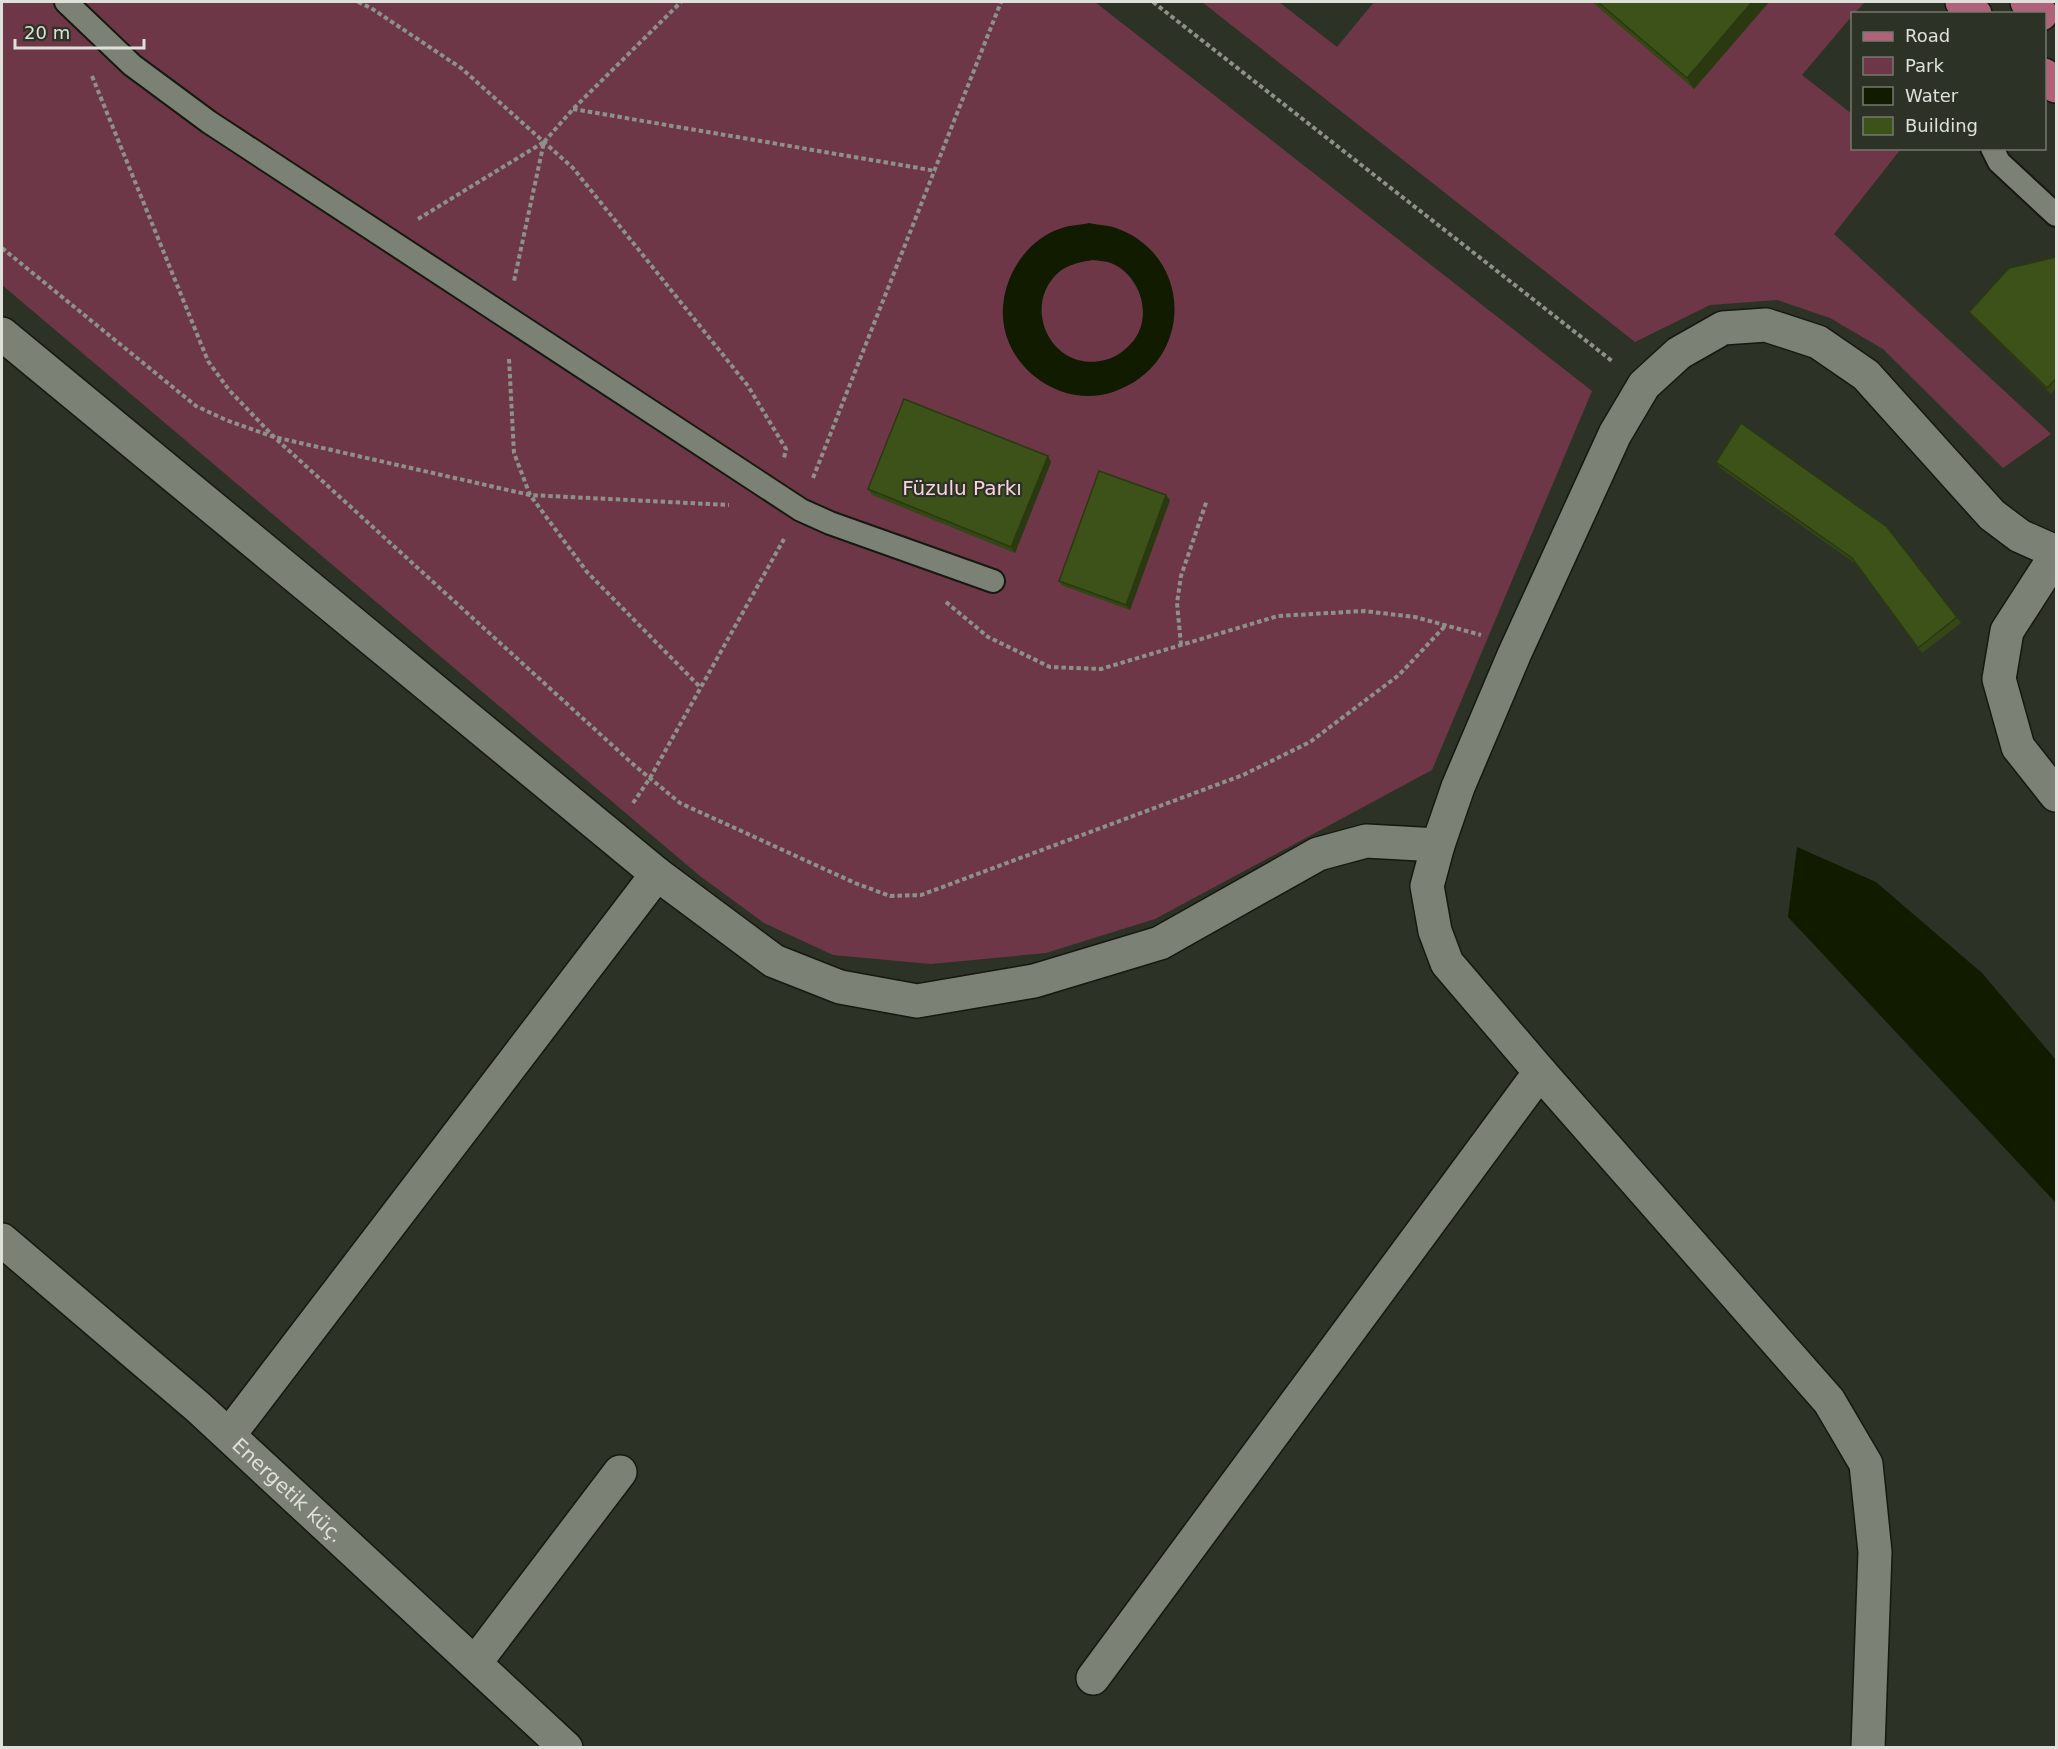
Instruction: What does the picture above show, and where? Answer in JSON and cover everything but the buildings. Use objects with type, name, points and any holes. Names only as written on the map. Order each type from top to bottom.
[{"type":"street","points":[[1868,1748],[1875,1552],[1866,1464],[1829,1401],[1447,963],[1435,931],[1427,886],[1438,844],[1458,787],[1514,655],[1615,434],[1644,386],[1679,353],[1723,327],[1766,325],[1818,342],[1866,375],[1992,515],[2020,536],[2056,554],[2007,631],[1999,679],[2018,747],[2056,795]]},
{"type":"street","points":[[2,334],[657,874],[774,961],[840,987],[916,1001],[1034,981],[1160,942],[1318,854],[1366,840],[1438,844]]},
{"type":"street","points":[[229,1435],[657,874]]},
{"type":"street","points":[[1094,1678],[1540,1072]]},
{"type":"street","name":"Energetik küç.","points":[[2,1240],[229,1435],[566,1748]]},
{"type":"street","points":[[475,1663],[620,1472]]},
{"type":"lane","points":[[66,2],[132,65],[209,122],[778,496],[801,510],[830,523],[993,581]]},
{"type":"lane","points":[[1993,150],[1999,162],[2056,214]]},
{"type":"path","points":[[2,248],[196,406],[226,420],[274,437],[530,495],[735,505],[778,496],[786,449],[748,386],[573,168],[461,68],[371,8],[358,2]]},
{"type":"path","points":[[544,142],[573,109],[681,2]]},
{"type":"path","points":[[611,836],[650,778],[801,510],[1001,2]]},
{"type":"path","points":[[1153,2],[1644,386]]},
{"type":"path","points":[[92,27],[87,64],[208,361],[229,390],[274,437],[680,803],[855,883],[890,896],[921,895],[1243,775],[1310,742],[1399,675],[1446,625]]},
{"type":"path","points":[[573,109],[936,171]]},
{"type":"path","points":[[1181,645],[1177,603],[1180,576],[1207,500]]},
{"type":"path","points":[[933,559],[931,583],[942,600],[988,637],[1050,667],[1101,669],[1278,616],[1364,611],[1415,617],[1488,637],[1514,655]]},
{"type":"green space","name":"Füzulu Parkı","points":[[2,2],[1095,2],[1592,391],[1432,770],[1155,919],[1046,953],[931,964],[833,955],[764,923],[700,876],[2,285]]},
{"type":"green space","points":[[1202,2],[1279,2],[1337,47],[1374,2],[1865,2],[1856,12],[1851,12],[1851,17],[1802,75],[1851,113],[1851,150],[1900,150],[1834,234],[2051,434],[2003,468],[1883,349],[1830,318],[1777,300],[1710,305],[1635,342]]},
{"type":"water","points":[[1089,223],[1116,228],[1142,242],[1160,262],[1171,285],[1174,310],[1170,336],[1159,359],[1140,378],[1107,394],[1080,396],[1060,391],[1044,383],[1023,366],[1009,343],[1004,326],[1003,308],[1011,274],[1020,259],[1032,246],[1046,235],[1062,228]],"holes":[[[1093,260],[1111,263],[1130,277],[1140,297],[1143,308],[1142,319],[1140,330],[1134,340],[1119,354],[1100,361],[1082,361],[1067,356],[1046,332],[1042,317],[1042,301],[1048,286],[1059,272],[1075,264]]]},
{"type":"water","points":[[1797,847],[1876,882],[1982,973],[2056,1060],[2056,1203],[1788,917]]}]
